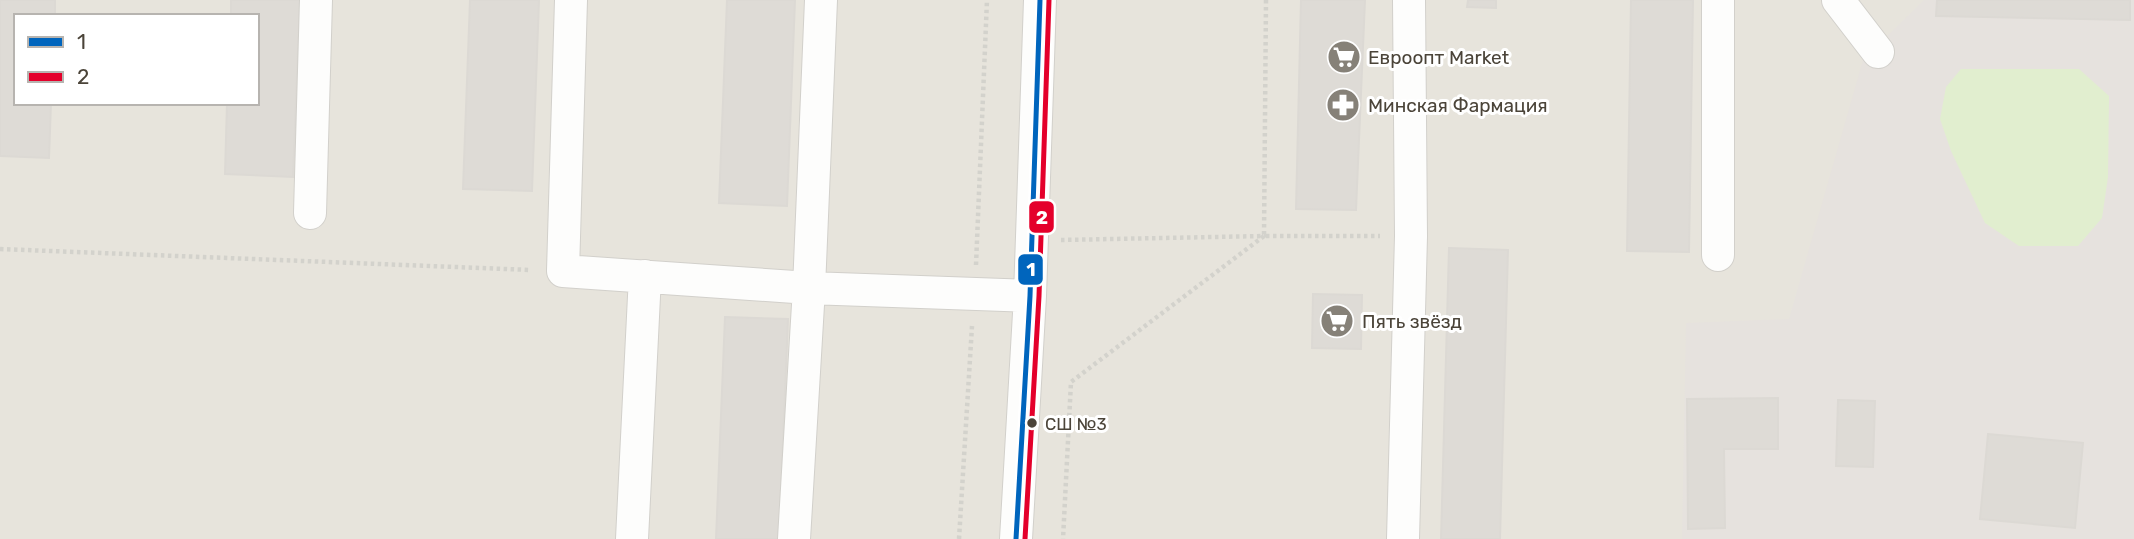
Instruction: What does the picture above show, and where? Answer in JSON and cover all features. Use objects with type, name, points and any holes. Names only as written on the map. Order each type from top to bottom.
[{"type":"street","points":[[310,213],[316,0]]},
{"type":"street","points":[[571,0],[563,271],[808,288],[1030,296]]},
{"type":"street","points":[[794,539],[821,0]]},
{"type":"street","points":[[1016,539],[1030,296],[1040,0]]},
{"type":"street","points":[[1402,539],[1410,236],[1409,0]]},
{"type":"street","points":[[1718,0],[1718,255]]},
{"type":"street","points":[[1838,0],[1878,52]]},
{"type":"street","points":[[632,539],[645,276]]},
{"type":"path","points":[[1264,236],[1266,0]]},
{"type":"path","points":[[1063,539],[1071,382],[1264,236]]},
{"type":"path","points":[[1032,240],[1410,236]]},
{"type":"path","points":[[0,249],[563,271]]},
{"type":"shaded area","points":[[0,0],[2134,0],[2134,539],[0,539]]},
{"type":"shaded area","points":[[1924,0],[2134,0],[2134,539],[1682,539],[1686,323],[1789,319],[1863,60]]},
{"type":"green space","points":[[1961,69],[2079,69],[2109,96],[2108,177],[2102,218],[2078,246],[2019,246],[1985,223],[1951,151],[1940,119],[1946,87]]},
{"type":"building","points":[[0,0],[55,0],[55,14],[14,14],[14,105],[51,105],[49,158],[0,156]]},
{"type":"building","points":[[231,0],[300,0],[293,177],[225,174],[227,105],[259,105],[259,14],[231,14]]},
{"type":"building","points":[[470,0],[539,0],[532,191],[463,189]]},
{"type":"building","points":[[727,0],[795,0],[787,206],[719,203]]},
{"type":"building","points":[[1301,0],[1365,0],[1356,210],[1296,209]]},
{"type":"building","points":[[1468,0],[1496,0],[1496,8],[1467,7]]},
{"type":"building","points":[[1631,0],[1693,0],[1689,252],[1627,251]]},
{"type":"building","points":[[1937,0],[2130,0],[2130,20],[1936,16]]},
{"type":"building","points":[[1449,248],[1508,250],[1500,539],[1441,539]]},
{"type":"building","name":"Пять звёзд","points":[[1313,294],[1362,295],[1361,349],[1312,348]]},
{"type":"building","points":[[725,317],[788,319],[779,539],[716,539]]},
{"type":"building","points":[[1778,398],[1778,449],[1724,449],[1725,528],[1688,529],[1687,399]]},
{"type":"building","points":[[1838,400],[1875,401],[1873,467],[1836,466]]},
{"type":"building","points":[[1988,434],[2083,443],[2075,528],[1980,519]]},
{"type":"transit line","name":"1","points":[[1016,539],[1030,296],[1040,0]]},
{"type":"transit line","name":"2","points":[[1025,539],[1039,296],[1049,0]]},
{"type":"place","name":"Евроопт Market","points":[[1344,57]]},
{"type":"place","name":"Минская Фармация","points":[[1343,105]]},
{"type":"place","name":"Пять звёзд","points":[[1337,321]]},
{"type":"place","name":"СШ №3","points":[[1032,423]]}]
